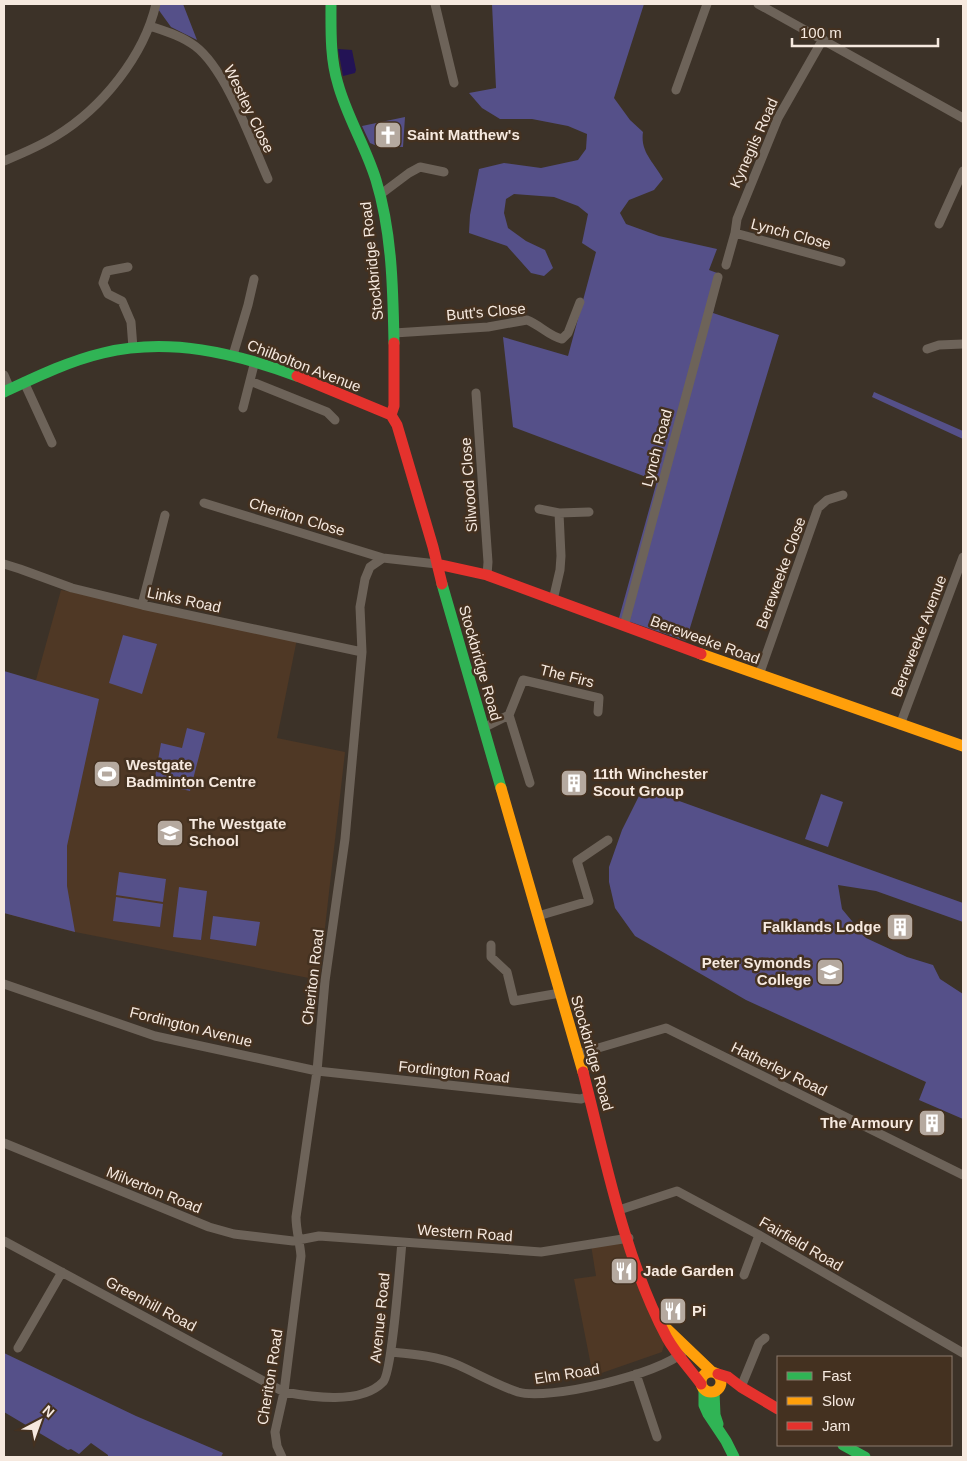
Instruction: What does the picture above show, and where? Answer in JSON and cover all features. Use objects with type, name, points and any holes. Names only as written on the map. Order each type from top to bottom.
[{"type":"main road","name":"Stockbridge Road","points":[[331,4],[332,49],[340,93],[373,164],[381,194],[391,268],[394,333],[394,406],[391,414],[397,425],[404,448],[578,1054],[619,1210],[644,1288],[661,1323],[710,1389]]},
{"type":"main road","name":"Chilbolton Avenue","points":[[7,390],[104,352],[133,348],[178,347],[214,350],[255,361],[325,386],[354,400],[391,414]]},
{"type":"main road","name":"Bereweeke Road","points":[[437,564],[487,575],[759,675],[963,746]]},
{"type":"main road","name":"Stockbridge Road","points":[[683,1352],[715,1373],[728,1377],[777,1408]]},
{"type":"main road","points":[[710,1389],[704,1375],[715,1373],[721,1379],[710,1389],[704,1405],[734,1457]]},
{"type":"main road","points":[[710,1389],[732,1385],[741,1387]]},
{"type":"main road","points":[[845,1446],[865,1457]]},
{"type":"street","points":[[4,161],[56,136],[79,120],[121,78],[144,39],[156,4]]},
{"type":"street","points":[[435,4],[454,83]]},
{"type":"street","points":[[676,90],[707,4]]},
{"type":"street","points":[[758,4],[963,118]]},
{"type":"street","name":"Westley Close","points":[[150,26],[196,46],[210,61],[230,95],[268,179]]},
{"type":"street","name":"Kynegils Road","points":[[726,265],[737,219],[778,118],[824,40]]},
{"type":"street","points":[[381,194],[408,173],[420,167],[444,172]]},
{"type":"street","points":[[939,224],[963,171]]},
{"type":"street","name":"Lynch Close","points":[[735,233],[841,262]]},
{"type":"street","points":[[128,268],[107,271],[103,283],[108,294],[122,301],[131,322],[133,348]]},
{"type":"street","name":"Lynch Road","points":[[624,626],[718,277]]},
{"type":"street","points":[[233,355],[254,279]]},
{"type":"street","name":"Butt's Close","points":[[394,333],[488,327],[527,320],[555,337],[562,339],[568,333],[580,302]]},
{"type":"street","points":[[927,348],[939,345],[963,344]]},
{"type":"street","points":[[243,408],[255,361]]},
{"type":"street","points":[[4,375],[7,390]]},
{"type":"street","points":[[250,381],[327,412],[335,420]]},
{"type":"street","points":[[24,382],[52,443]]},
{"type":"street","name":"Silwood Close","points":[[476,393],[488,562],[487,575]]},
{"type":"street","name":"Bereweeke Close","points":[[759,675],[818,508],[827,500],[843,495]]},
{"type":"street","name":"Cheriton Close","points":[[204,503],[383,558]]},
{"type":"street","points":[[539,509],[559,513],[589,512]]},
{"type":"street","points":[[553,600],[560,570],[561,556],[559,513]]},
{"type":"street","points":[[142,605],[166,515]]},
{"type":"street","points":[[383,558],[437,564]]},
{"type":"street","name":"Cheriton Road","points":[[282,1457],[276,1446],[275,1432],[284,1392],[301,1256],[300,1240],[296,1230],[296,1217],[317,1071],[325,981],[346,839],[362,652],[360,607],[365,579],[370,567],[383,558]]},
{"type":"street","name":"Bereweeke Avenue","points":[[900,725],[963,561]]},
{"type":"street","name":"Links Road","points":[[4,564],[72,588],[142,605],[362,652]]},
{"type":"street","name":"The Firs","points":[[509,715],[523,680],[599,698],[598,712]]},
{"type":"street","points":[[483,728],[509,715],[530,783]]},
{"type":"street","points":[[538,916],[589,902],[577,862],[608,840]]},
{"type":"street","points":[[491,945],[491,957],[507,972],[514,1001],[560,992]]},
{"type":"street","name":"Fordington Avenue","points":[[4,984],[155,1036],[317,1071]]},
{"type":"street","name":"Hatherley Road","points":[[578,1054],[666,1028],[963,1175]]},
{"type":"street","name":"Fordington Road","points":[[317,1071],[580,1099],[588,1096]]},
{"type":"street","name":"Milverton Road","points":[[4,1143],[219,1231],[300,1240]]},
{"type":"street","name":"Fairfield Road","points":[[619,1210],[677,1191],[759,1235],[963,1353]]},
{"type":"street","points":[[744,1275],[759,1235]]},
{"type":"street","name":"Western Road","points":[[300,1240],[319,1236],[541,1252],[628,1238]]},
{"type":"street","name":"Greenhill Road","points":[[4,1241],[284,1392]]},
{"type":"street","name":"Avenue Road","points":[[284,1392],[313,1397],[345,1397],[375,1388],[386,1380],[391,1352],[402,1242]]},
{"type":"street","points":[[18,1348],[62,1272]]},
{"type":"street","points":[[741,1387],[759,1343],[765,1338]]},
{"type":"street","name":"Elm Road","points":[[391,1352],[424,1356],[457,1364],[519,1392],[543,1393],[579,1389],[636,1374],[664,1364],[683,1352]]},
{"type":"street","points":[[636,1374],[657,1437]]},
{"type":"shaded area","points":[[159,4],[183,4],[197,40],[171,27],[158,9]]},
{"type":"shaded area","points":[[492,4],[644,4],[614,98],[630,120],[643,132],[644,145],[648,157],[663,179],[654,190],[629,200],[620,213],[626,224],[659,236],[717,249],[709,270],[720,274],[713,313],[779,335],[686,641],[619,618],[657,481],[513,427],[503,337],[568,356],[596,252],[582,243],[588,214],[578,206],[554,197],[514,194],[506,199],[504,213],[508,228],[526,241],[545,250],[553,268],[544,276],[531,273],[507,246],[469,233],[470,215],[479,169],[504,163],[541,168],[578,160],[586,149],[587,134],[568,126],[532,119],[500,119],[482,108],[469,93],[496,88]]},
{"type":"shaded area","points":[[338,49],[352,50],[355,73],[343,76]]},
{"type":"shaded area","points":[[405,117],[403,147],[377,146],[370,143],[362,126]]},
{"type":"shaded area","points":[[874,392],[963,431],[963,439],[872,397]]},
{"type":"shaded area","name":"The Westgate School","points":[[61,590],[297,639],[277,738],[345,752],[319,980],[70,931],[4,913],[4,709],[12,699],[36,680]]},
{"type":"shaded area","points":[[123,635],[157,644],[142,694],[109,683]]},
{"type":"shaded area","points":[[4,671],[99,699],[67,846],[67,886],[75,932],[4,913]]},
{"type":"shaded area","points":[[187,728],[205,733],[190,791],[154,783],[161,743],[182,748]]},
{"type":"shaded area","name":"Peter Symonds College","points":[[643,788],[963,903],[963,922],[876,891],[838,885],[842,909],[866,938],[907,957],[933,965],[940,979],[963,994],[963,1119],[919,1100],[926,1082],[746,1000],[635,936],[615,908],[609,882],[609,867],[622,830]]},
{"type":"shaded area","points":[[821,794],[843,802],[828,847],[805,839]]},
{"type":"shaded area","points":[[119,872],[166,879],[163,902],[116,895]]},
{"type":"shaded area","points":[[179,887],[207,891],[201,940],[173,937]]},
{"type":"shaded area","points":[[116,897],[163,904],[160,927],[113,921]]},
{"type":"shaded area","points":[[213,916],[260,922],[256,946],[210,939]]},
{"type":"shaded area","points":[[624,1241],[664,1345],[662,1352],[593,1376],[574,1279],[596,1276],[591,1245]]},
{"type":"shaded area","points":[[4,1353],[136,1416],[223,1453],[221,1457],[108,1457],[108,1455],[91,1443],[79,1454],[71,1449],[68,1450],[4,1412]]},
{"type":"traffic: fast","points":[[331,4],[335,74],[346,108],[372,168],[385,220],[392,281],[394,343]]},
{"type":"traffic: fast","points":[[4,392],[78,360],[128,348],[177,347],[202,350],[250,360],[297,376]]},
{"type":"traffic: fast","points":[[442,584],[501,788]]},
{"type":"traffic: fast","points":[[704,1390],[704,1405],[708,1414],[734,1457]]},
{"type":"traffic: fast","points":[[714,1392],[715,1415],[718,1424]]},
{"type":"traffic: fast","points":[[845,1446],[865,1457]]},
{"type":"traffic: slow","points":[[701,654],[963,746]]},
{"type":"traffic: slow","points":[[501,788],[583,1072]]},
{"type":"traffic: slow","points":[[666,1328],[712,1372]]},
{"type":"traffic: slow","points":[[707,1372],[715,1372],[721,1378],[721,1382],[721,1386],[715,1392],[707,1392],[701,1386],[701,1378],[707,1372]]},
{"type":"traffic: jam","points":[[394,343],[394,406],[391,415],[397,425],[442,584]]},
{"type":"traffic: jam","points":[[297,376],[391,415]]},
{"type":"traffic: jam","points":[[437,564],[487,575],[701,654]]},
{"type":"traffic: jam","points":[[583,1072],[608,1174],[639,1275],[667,1338],[701,1384]]},
{"type":"traffic: jam","points":[[718,1374],[728,1377],[777,1408]]},
{"type":"place","name":"Saint Matthew's","points":[[388,135]]},
{"type":"place","name":"Westgate Badminton Centre","points":[[107,774]]},
{"type":"place","name":"11th Winchester Scout Group","points":[[574,783]]},
{"type":"place","name":"The Westgate School","points":[[170,833]]},
{"type":"place","name":"Falklands Lodge","points":[[900,927]]},
{"type":"place","name":"Peter Symonds College","points":[[830,972]]},
{"type":"place","name":"The Armoury","points":[[932,1123]]},
{"type":"place","name":"Jade Garden","points":[[624,1271]]},
{"type":"place","name":"Pi","points":[[673,1311]]}]
